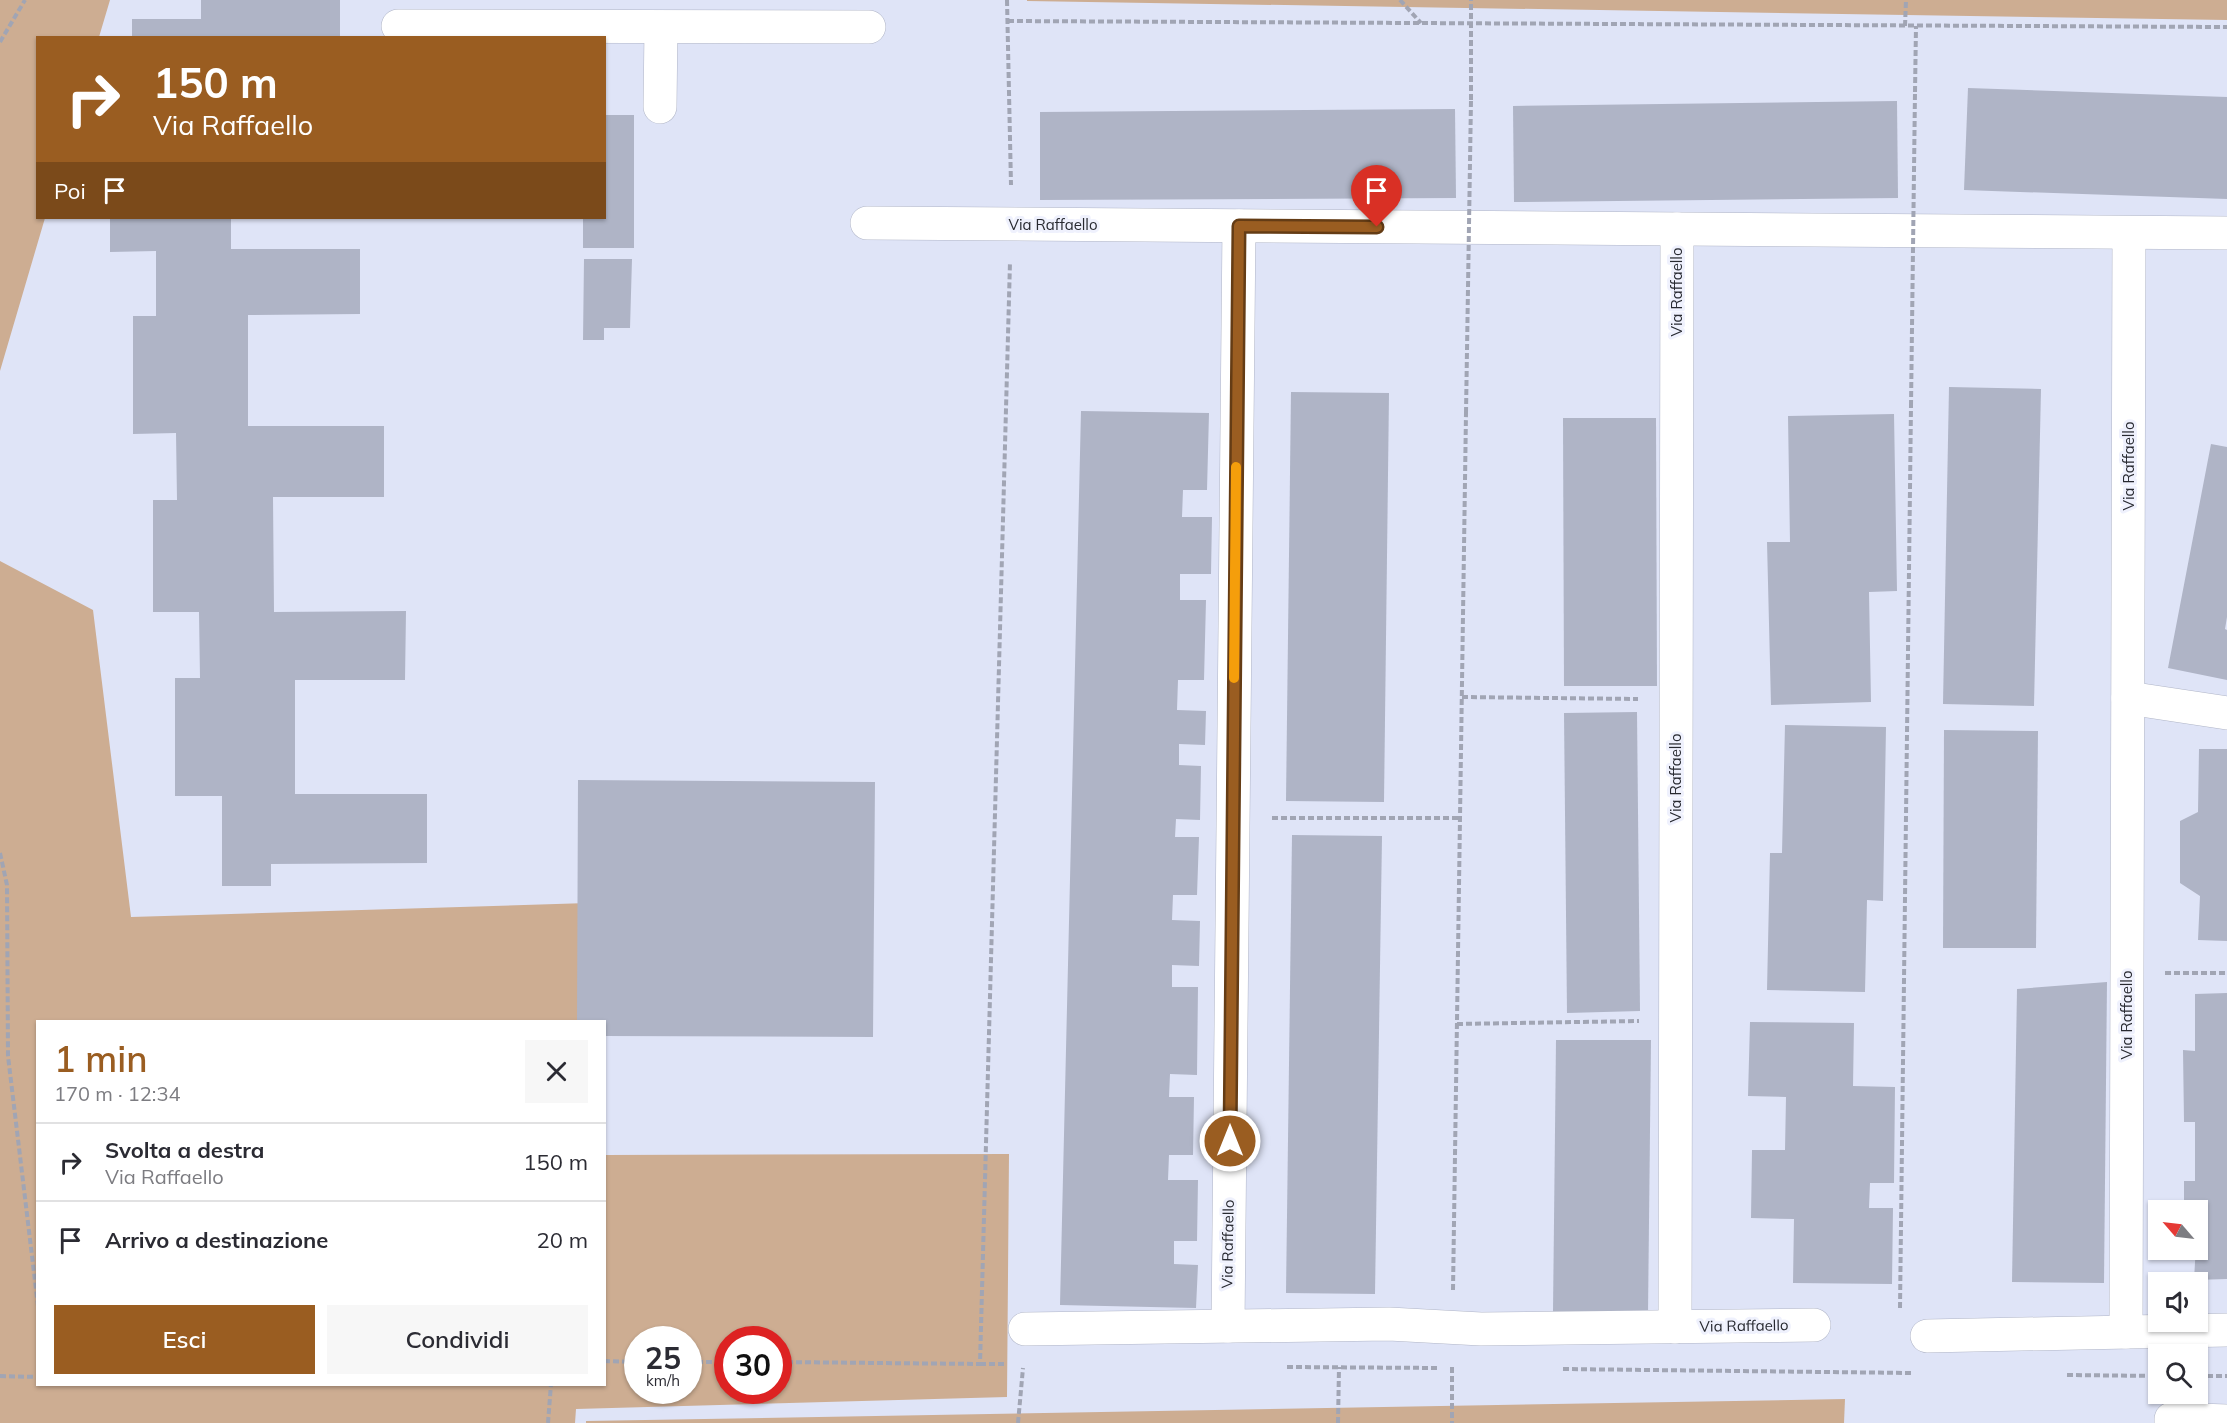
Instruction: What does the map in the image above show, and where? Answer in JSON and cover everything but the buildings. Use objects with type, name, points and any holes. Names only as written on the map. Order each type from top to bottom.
[{"type":"street","points":[[398,26],[438,32],[571,32],[660,27],[869,27]]},
{"type":"street","points":[[660,27],[660,107]]},
{"type":"street","name":"Via Raffaello","points":[[867,223],[2227,233]]},
{"type":"street","name":"Via Raffaello","points":[[1228,1326],[1239,226]]},
{"type":"street","name":"Via Raffaello","points":[[1675,1327],[1677,229]]},
{"type":"street","name":"Via Raffaello","points":[[2126,1332],[2129,233]]},
{"type":"street","points":[[2128,698],[2227,713]]},
{"type":"street","name":"Via Raffaello","points":[[1025,1329],[1389,1324],[1452,1328],[1814,1325]]},
{"type":"street","points":[[1927,1336],[2227,1330]]},
{"type":"street","points":[[2171,1423],[2171,1419],[2227,1421]]},
{"type":"path","points":[[0,42],[25,0]]},
{"type":"path","points":[[980,1364],[1011,224],[1007,0]]},
{"type":"path","points":[[1400,0],[1421,23]]},
{"type":"path","points":[[1452,1423],[1471,0]]},
{"type":"path","points":[[1905,26],[1906,0]]},
{"type":"path","points":[[1008,21],[2227,27]]},
{"type":"path","points":[[1899,1313],[1916,26]]},
{"type":"path","points":[[1462,697],[1676,700]]},
{"type":"path","points":[[1233,818],[1460,818]]},
{"type":"path","points":[[0,853],[7,885],[8,1056],[36,1289]]},
{"type":"path","points":[[2127,973],[2227,973]]},
{"type":"path","points":[[1457,1024],[1676,1020]]},
{"type":"path","points":[[606,1361],[624,1362]]},
{"type":"path","points":[[1899,1361],[1899,1373]]},
{"type":"path","points":[[792,1362],[1023,1364],[1018,1423]]},
{"type":"path","points":[[1280,1367],[1464,1368]]},
{"type":"path","points":[[1338,1423],[1339,1367]]},
{"type":"path","points":[[1558,1369],[1922,1373]]},
{"type":"path","points":[[2064,1375],[2148,1376]]},
{"type":"path","points":[[0,1376],[36,1377]]},
{"type":"path","points":[[2208,1376],[2227,1376]]},
{"type":"path","points":[[548,1423],[550,1386]]},
{"type":"shaded area","points":[[0,0],[110,0],[99,36],[36,36],[36,219],[45,219],[0,371]]},
{"type":"shaded area","points":[[2227,0],[2227,20],[1027,1]]},
{"type":"shaded area","points":[[0,561],[93,610],[131,917],[588,903],[590,1020],[36,1020],[36,1386],[606,1386],[606,1155],[1009,1154],[1007,1397],[792,1403],[792,1326],[714,1326],[714,1404],[756,1404],[576,1409],[575,1423],[0,1423]]},
{"type":"shaded area","points":[[1845,1399],[1844,1423],[586,1423],[586,1421]]},
{"type":"slow traffic","points":[[1234,678],[1236,467]]},
{"type":"route","points":[[1230,1141],[1239,226],[1377,227]]}]
